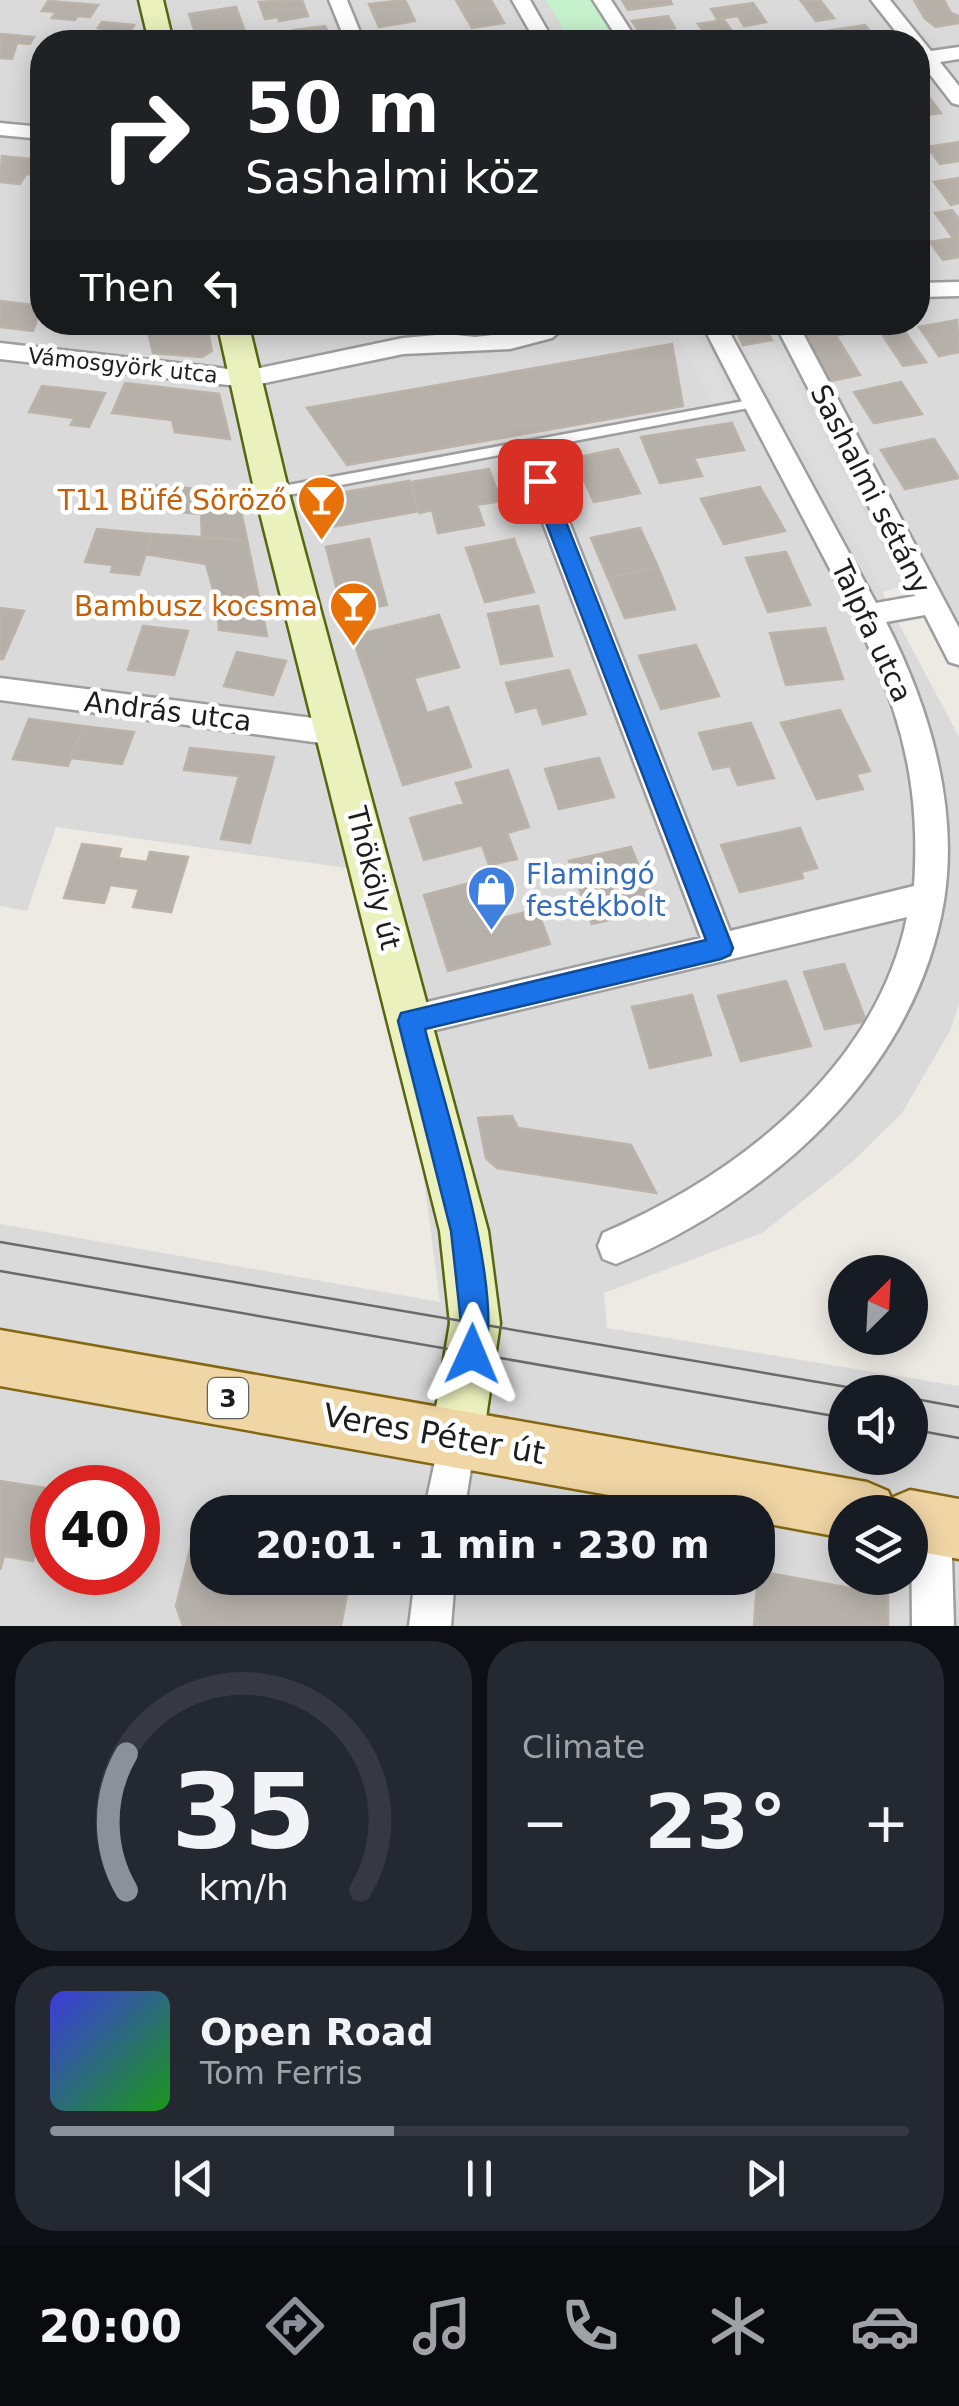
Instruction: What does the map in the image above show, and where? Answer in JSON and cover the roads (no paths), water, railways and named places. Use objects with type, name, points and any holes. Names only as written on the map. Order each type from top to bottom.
[{"type":"main road","name":"Veres Péter út","points":[[0,1358],[828,1505]]},
{"type":"street","points":[[151,0],[158,30]]},
{"type":"street","points":[[338,0],[350,30]]},
{"type":"street","points":[[521,0],[538,30]]},
{"type":"street","points":[[602,0],[621,30]]},
{"type":"street","points":[[880,0],[903,30]]},
{"type":"street","points":[[930,51],[959,52]]},
{"type":"street","points":[[930,64],[959,100]]},
{"type":"street","points":[[0,129],[30,132]]},
{"type":"street","points":[[930,289],[959,288]]},
{"type":"street","name":"Thököly út","points":[[235,335],[272,493],[464,1231],[472,1293],[472,1354],[456,1438]]},
{"type":"street","name":"Vámosgyörk utca","points":[[0,351],[246,379],[403,346],[446,342],[475,346],[534,335]]},
{"type":"street","name":"Talpfa utca","points":[[616,1246],[673,1223],[720,1194],[802,1126],[863,1053],[888,1012],[908,970],[930,898],[931,796],[906,698],[868,614],[719,335]]},
{"type":"street","name":"Sashalmi sétány","points":[[793,335],[959,654]]},
{"type":"street","points":[[540,481],[721,948]]},
{"type":"street","points":[[868,614],[930,604]]},
{"type":"street","name":"András utca","points":[[0,689],[336,733]]},
{"type":"street","points":[[410,1021],[930,898]]},
{"type":"street","points":[[447,1495],[456,1438]]},
{"type":"street","points":[[933,1525],[934,1626]]},
{"type":"street","points":[[430,1626],[433,1595]]},
{"type":"lane","points":[[272,493],[755,403]]},
{"type":"tram line","points":[[0,1242],[828,1384]]},
{"type":"tram line","points":[[0,1271],[828,1415]]},
{"type":"tram line","points":[[928,1401],[959,1407]]},
{"type":"tram line","points":[[928,1432],[959,1438]]},
{"type":"place","name":"T11 Büfé Söröző","points":[[322,542]]},
{"type":"place","name":"Bambusz kocsma","points":[[353,648]]},
{"type":"place","name":"Flamingó festékbolt","points":[[491,932]]}]
